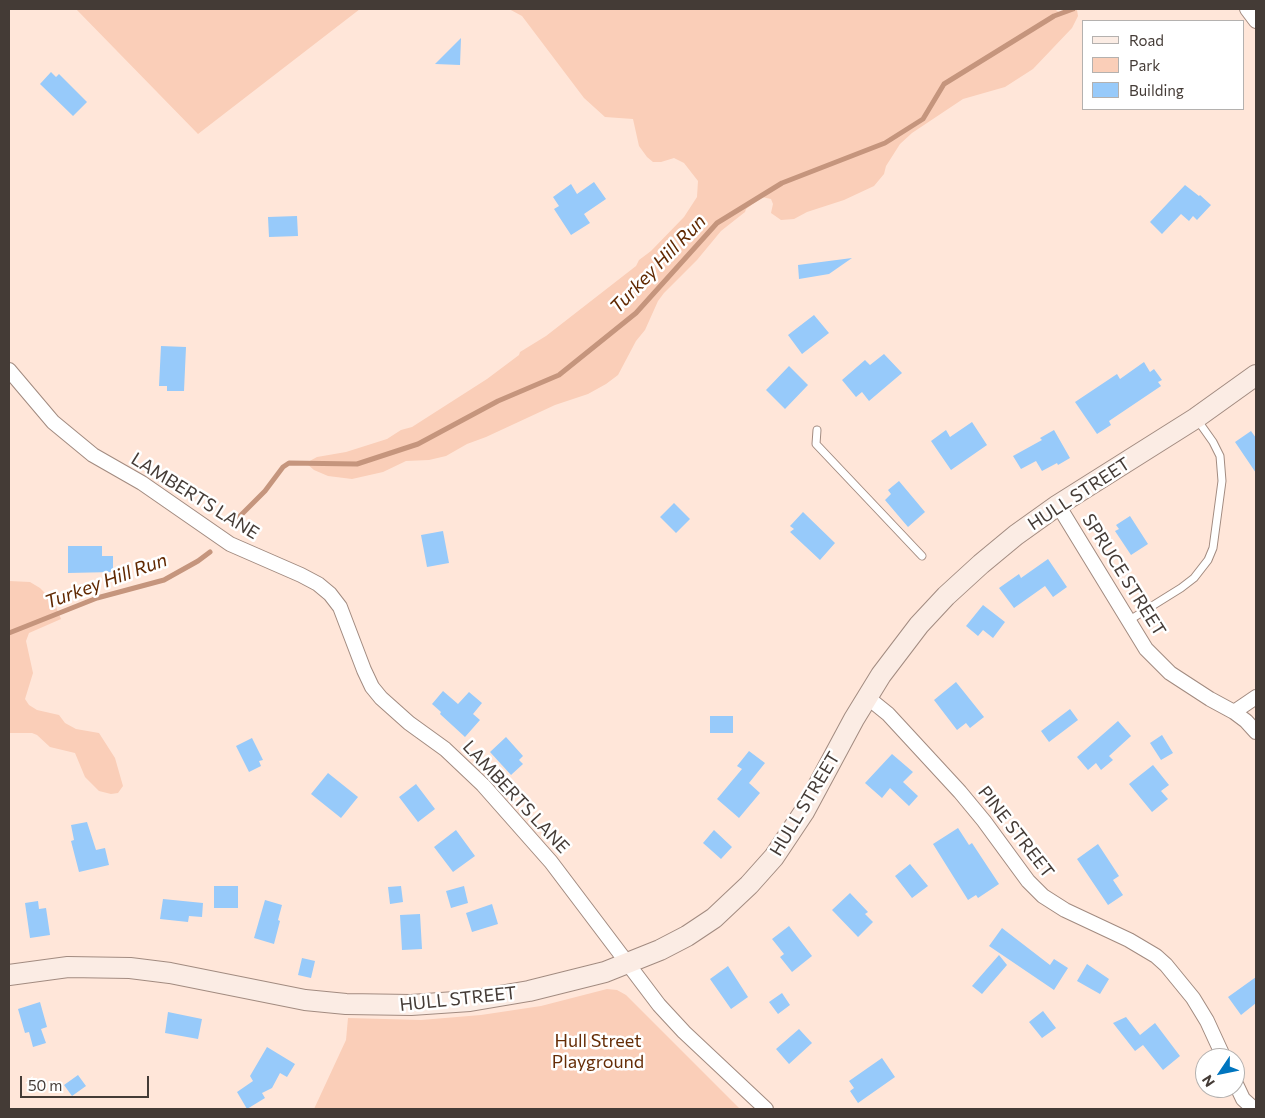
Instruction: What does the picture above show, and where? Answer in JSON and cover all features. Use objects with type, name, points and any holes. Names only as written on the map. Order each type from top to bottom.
[{"type":"main road","name":"HULL STREET","points":[[9,975],[68,967],[130,968],[170,973],[305,1000],[392,1006],[450,1003],[498,996],[582,978],[628,963],[667,947],[701,927],[726,907],[756,878],[774,857],[796,826],[867,697],[896,654],[946,596],[999,548],[1058,505],[1196,418],[1256,375]]},
{"type":"street","points":[[1247,9],[1256,21]]},
{"type":"street","name":"LAMBERTS LANE","points":[[9,370],[58,426],[94,455],[142,482],[230,544],[301,575],[318,584],[330,594],[340,607],[364,670],[377,693],[393,710],[445,749],[483,785],[551,862],[648,992],[678,1025],[766,1109]]},
{"type":"street","name":"SPRUCE STREET","points":[[1058,505],[1146,649],[1170,673],[1234,712],[1256,732]]},
{"type":"street","name":"PINE STREET","points":[[867,697],[888,714],[960,792],[1028,881],[1043,896],[1065,910],[1137,945],[1156,956],[1166,965],[1193,998],[1207,1021],[1219,1048]]},
{"type":"street","points":[[1234,712],[1256,697]]},
{"type":"street","points":[[1243,1098],[1254,1109]]},
{"type":"lane","points":[[1128,621],[1194,578],[1208,560],[1213,548],[1220,498],[1221,466],[1217,449],[1196,418]]},
{"type":"lane","points":[[818,430],[816,444],[922,556]]},
{"type":"green space","points":[[76,9],[360,9],[198,134]]},
{"type":"green space","points":[[509,9],[1054,9],[1059,12],[1077,10],[1078,16],[1072,28],[1033,69],[1005,87],[963,99],[912,133],[900,144],[886,166],[884,174],[874,186],[844,200],[807,212],[794,219],[781,220],[771,213],[773,204],[771,199],[762,197],[746,209],[745,212],[721,231],[697,260],[664,293],[658,301],[645,330],[636,341],[618,375],[606,384],[588,394],[555,405],[467,444],[446,456],[429,460],[406,461],[383,472],[352,479],[328,476],[314,470],[306,463],[317,457],[346,452],[387,439],[401,430],[412,427],[487,379],[519,355],[520,352],[546,336],[636,266],[639,260],[651,251],[684,217],[697,197],[698,181],[684,163],[674,158],[653,162],[647,157],[639,146],[633,119],[605,117],[584,98],[522,16]]},
{"type":"green space","points":[[9,581],[30,582],[40,588],[54,602],[61,619],[29,633],[26,641],[33,673],[25,699],[29,705],[37,710],[59,715],[65,723],[76,729],[99,733],[115,758],[123,786],[118,793],[111,794],[99,791],[85,777],[75,753],[50,747],[32,733],[9,733]]},
{"type":"green space","name":"Hull Street Playground","points":[[607,989],[617,990],[626,995],[740,1109],[314,1109],[346,1040],[348,1018],[421,1020],[481,1015],[541,1006]]},
{"type":"building","points":[[461,38],[460,65],[435,64]]},
{"type":"building","points":[[51,72],[56,77],[59,74],[87,102],[73,116],[40,84]]},
{"type":"building","points":[[594,182],[606,199],[584,214],[590,223],[571,235],[554,209],[559,206],[553,197],[571,184],[577,194]]},
{"type":"building","points":[[1185,185],[1211,205],[1197,220],[1193,216],[1189,221],[1181,214],[1162,234],[1150,222]]},
{"type":"building","points":[[297,216],[298,236],[269,237],[268,217]]},
{"type":"building","points":[[852,258],[829,274],[799,279],[798,265]]},
{"type":"building","points":[[814,315],[829,333],[802,354],[788,335]]},
{"type":"building","points":[[161,346],[186,347],[184,391],[167,391],[167,386],[159,386]]},
{"type":"building","points":[[884,354],[902,373],[869,401],[862,392],[856,397],[842,380],[865,360],[870,365]]},
{"type":"building","points":[[1144,362],[1150,372],[1154,369],[1162,380],[1158,382],[1161,386],[1109,421],[1111,425],[1097,434],[1075,402],[1117,374],[1120,379]]},
{"type":"building","points":[[789,366],[808,385],[785,409],[766,390]]},
{"type":"building","points":[[972,422],[987,445],[951,470],[931,441],[946,430],[950,437]]},
{"type":"building","points":[[1054,430],[1070,458],[1042,471],[1036,461],[1021,469],[1013,456],[1042,440],[1040,438]]},
{"type":"building","points":[[1251,431],[1256,438],[1256,473],[1235,442]]},
{"type":"building","points":[[899,481],[925,512],[908,527],[885,500],[891,494],[888,490]]},
{"type":"building","points":[[674,503],[690,519],[676,533],[660,517]]},
{"type":"building","points":[[803,512],[835,543],[820,560],[790,532],[794,529],[790,526]]},
{"type":"building","points":[[1130,516],[1148,544],[1131,555],[1115,531],[1119,529],[1116,525]]},
{"type":"building","points":[[443,531],[449,563],[427,567],[421,535]]},
{"type":"building","points":[[68,546],[102,546],[102,556],[113,556],[113,572],[68,573]]},
{"type":"building","points":[[1048,559],[1067,587],[1053,597],[1045,586],[1014,608],[999,588],[1019,574],[1021,578]]},
{"type":"building","points":[[983,605],[1005,622],[993,638],[983,630],[978,636],[966,626]]},
{"type":"building","points":[[956,682],[984,717],[970,728],[966,723],[957,730],[934,700]]},
{"type":"building","points":[[443,691],[458,704],[469,692],[482,703],[473,714],[480,720],[465,737],[432,704]]},
{"type":"building","points":[[1070,709],[1078,720],[1049,742],[1041,731]]},
{"type":"building","points":[[710,716],[733,716],[733,733],[710,733]]},
{"type":"building","points":[[1118,721],[1131,736],[1109,756],[1113,760],[1101,770],[1096,763],[1088,770],[1077,757]]},
{"type":"building","points":[[1162,735],[1173,753],[1161,760],[1150,743]]},
{"type":"building","points":[[506,737],[523,756],[519,760],[523,764],[511,775],[490,752]]},
{"type":"building","points":[[252,738],[263,760],[259,761],[261,766],[249,772],[236,746]]},
{"type":"building","points":[[749,751],[765,763],[749,783],[760,793],[739,818],[717,799],[742,769],[737,766]]},
{"type":"building","points":[[892,754],[913,772],[903,782],[918,796],[909,806],[890,788],[882,798],[865,783]]},
{"type":"building","points":[[1153,765],[1169,785],[1161,791],[1168,799],[1152,812],[1129,784]]},
{"type":"building","points":[[328,773],[358,797],[341,818],[311,794]]},
{"type":"building","points":[[416,784],[435,809],[418,822],[399,797]]},
{"type":"building","points":[[87,822],[96,850],[105,848],[109,865],[79,872],[71,841],[74,840],[71,825]]},
{"type":"building","points":[[958,828],[969,845],[972,843],[999,884],[978,898],[976,895],[968,900],[933,844]]},
{"type":"building","points":[[456,830],[475,856],[453,872],[434,847]]},
{"type":"building","points":[[714,830],[732,847],[721,859],[703,843]]},
{"type":"building","points":[[1098,844],[1119,876],[1113,880],[1123,895],[1108,905],[1077,859]]},
{"type":"building","points":[[910,864],[928,886],[912,898],[895,876]]},
{"type":"building","points":[[214,886],[238,886],[238,908],[214,908]]},
{"type":"building","points":[[401,886],[403,902],[390,904],[388,887]]},
{"type":"building","points":[[464,886],[468,903],[451,908],[446,891]]},
{"type":"building","points":[[850,893],[868,912],[865,914],[873,922],[858,937],[832,910]]},
{"type":"building","points":[[163,899],[203,903],[202,917],[189,916],[188,922],[160,919]]},
{"type":"building","points":[[265,900],[282,905],[274,944],[254,938]]},
{"type":"building","points":[[38,901],[39,909],[46,908],[50,935],[30,938],[25,903]]},
{"type":"building","points":[[492,904],[498,924],[472,932],[466,913]]},
{"type":"building","points":[[420,914],[422,949],[402,950],[400,915]]},
{"type":"building","points":[[789,926],[812,956],[792,972],[780,957],[784,954],[772,939]]},
{"type":"building","points":[[1002,928],[1050,965],[1054,959],[1068,968],[1054,990],[989,946]]},
{"type":"building","points":[[999,955],[1007,965],[982,994],[972,986]]},
{"type":"building","points":[[302,958],[315,961],[311,978],[298,975]]},
{"type":"building","points":[[1087,964],[1109,979],[1100,994],[1077,981]]},
{"type":"building","points":[[728,966],[748,997],[731,1009],[710,979]]},
{"type":"building","points":[[1256,977],[1256,1003],[1241,1015],[1228,997]]},
{"type":"building","points":[[782,993],[790,1005],[778,1014],[769,1002]]},
{"type":"building","points":[[40,1002],[47,1027],[41,1029],[46,1043],[33,1047],[29,1032],[25,1033],[18,1009]]},
{"type":"building","points":[[1043,1011],[1056,1028],[1042,1038],[1029,1022]]},
{"type":"building","points":[[168,1012],[202,1019],[198,1039],[165,1033]]},
{"type":"building","points":[[1126,1017],[1140,1035],[1155,1023],[1180,1056],[1163,1070],[1143,1045],[1135,1051],[1113,1023]]},
{"type":"building","points":[[799,1029],[812,1043],[789,1064],[776,1049]]},
{"type":"building","points":[[267,1047],[295,1064],[287,1077],[280,1073],[272,1088],[262,1093],[265,1098],[247,1109],[237,1092],[253,1081],[250,1076]]},
{"type":"building","points":[[882,1058],[895,1077],[858,1103],[850,1091],[854,1088],[849,1081]]},
{"type":"building","points":[[78,1075],[86,1086],[72,1096],[64,1085]]},
{"type":"waterway","name":"Turkey Hill Run","points":[[232,524],[265,491],[283,467],[289,463],[357,464],[418,444],[498,401],[559,375],[636,313],[717,223],[782,183],[885,143],[923,119],[944,84],[1054,16],[1073,9]]},
{"type":"waterway","name":"Turkey Hill Run","points":[[9,633],[97,598],[164,580],[210,552]]}]
